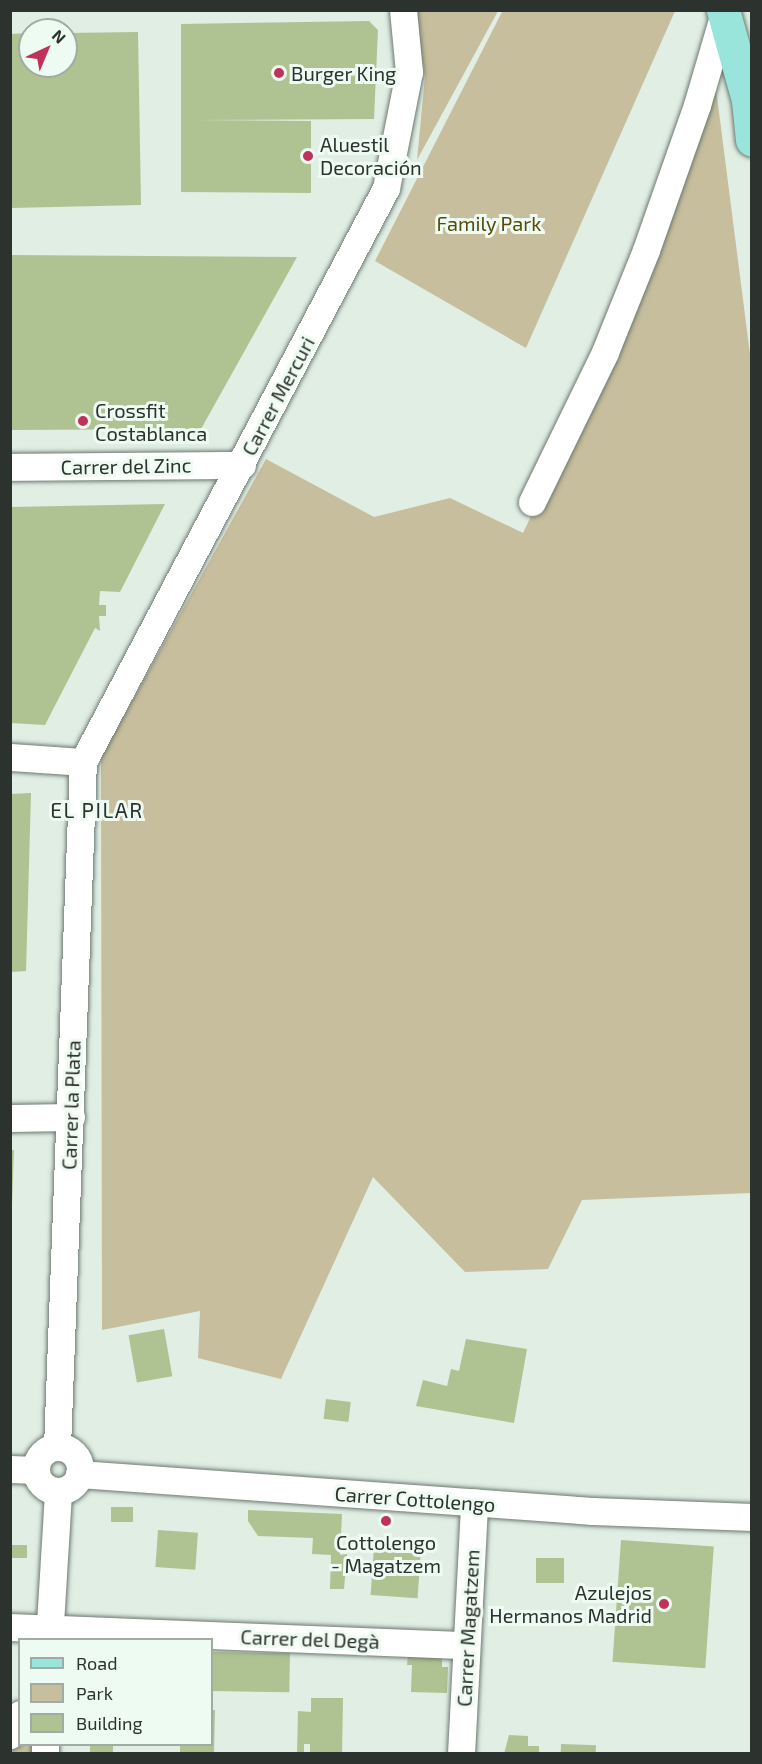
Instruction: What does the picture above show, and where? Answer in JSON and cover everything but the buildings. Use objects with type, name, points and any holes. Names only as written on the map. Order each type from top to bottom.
[{"type":"main road","points":[[723,12],[748,100],[752,140]]},
{"type":"street","name":"Carrer Mercuri","points":[[83,762],[242,465],[386,188],[409,72],[403,10]]},
{"type":"street","points":[[532,502],[605,352],[646,250],[696,105],[723,12]]},
{"type":"street","name":"Carrer del Zinc","points":[[10,467],[242,465]]},
{"type":"street","points":[[10,757],[83,762]]},
{"type":"street","name":"Carrer la Plata","points":[[57,1448],[83,762]]},
{"type":"street","points":[[10,1118],[71,1117]]},
{"type":"street","points":[[57,1448],[74,1455],[79,1474],[72,1486],[58,1491],[45,1487],[23,1469],[57,1448]]},
{"type":"street","name":"Carrer Cottolengo","points":[[79,1474],[474,1502],[752,1517]]},
{"type":"street","points":[[50,1635],[58,1491]]},
{"type":"street","name":"Carrer Magatzem","points":[[461,1754],[474,1502]]},
{"type":"street","name":"Carrer del Degà","points":[[10,1627],[50,1635],[175,1638]]},
{"type":"street","name":"Carrer del Degà","points":[[213,1639],[466,1645]]},
{"type":"street","points":[[10,1735],[18,1718]]},
{"type":"green space","name":"Family Park","points":[[503,10],[675,11],[526,348],[375,261]]},
{"type":"green space","points":[[415,11],[498,11],[417,160],[425,77]]},
{"type":"green space","points":[[714,73],[752,370],[751,1193],[582,1200],[548,1269],[465,1272],[373,1177],[281,1379],[198,1358],[200,1311],[102,1330],[101,757],[266,459],[374,517],[450,498],[523,533],[642,282]]},
{"type":"green space","points":[[18,1740],[18,1746],[34,1746],[33,1753],[11,1754],[11,1748]]},
{"type":"place","name":"Burger King","points":[[279,73]]},
{"type":"place","name":"Aluestil Decoración","points":[[308,156]]},
{"type":"place","name":"Crossfit Costablanca","points":[[83,421]]},
{"type":"place","name":"Cottolengo - Magatzem","points":[[386,1521]]},
{"type":"place","name":"Azulejos Hermanos Madrid","points":[[664,1604]]},
{"type":"district","name":"EL PILAR","points":[[97,810]]}]
